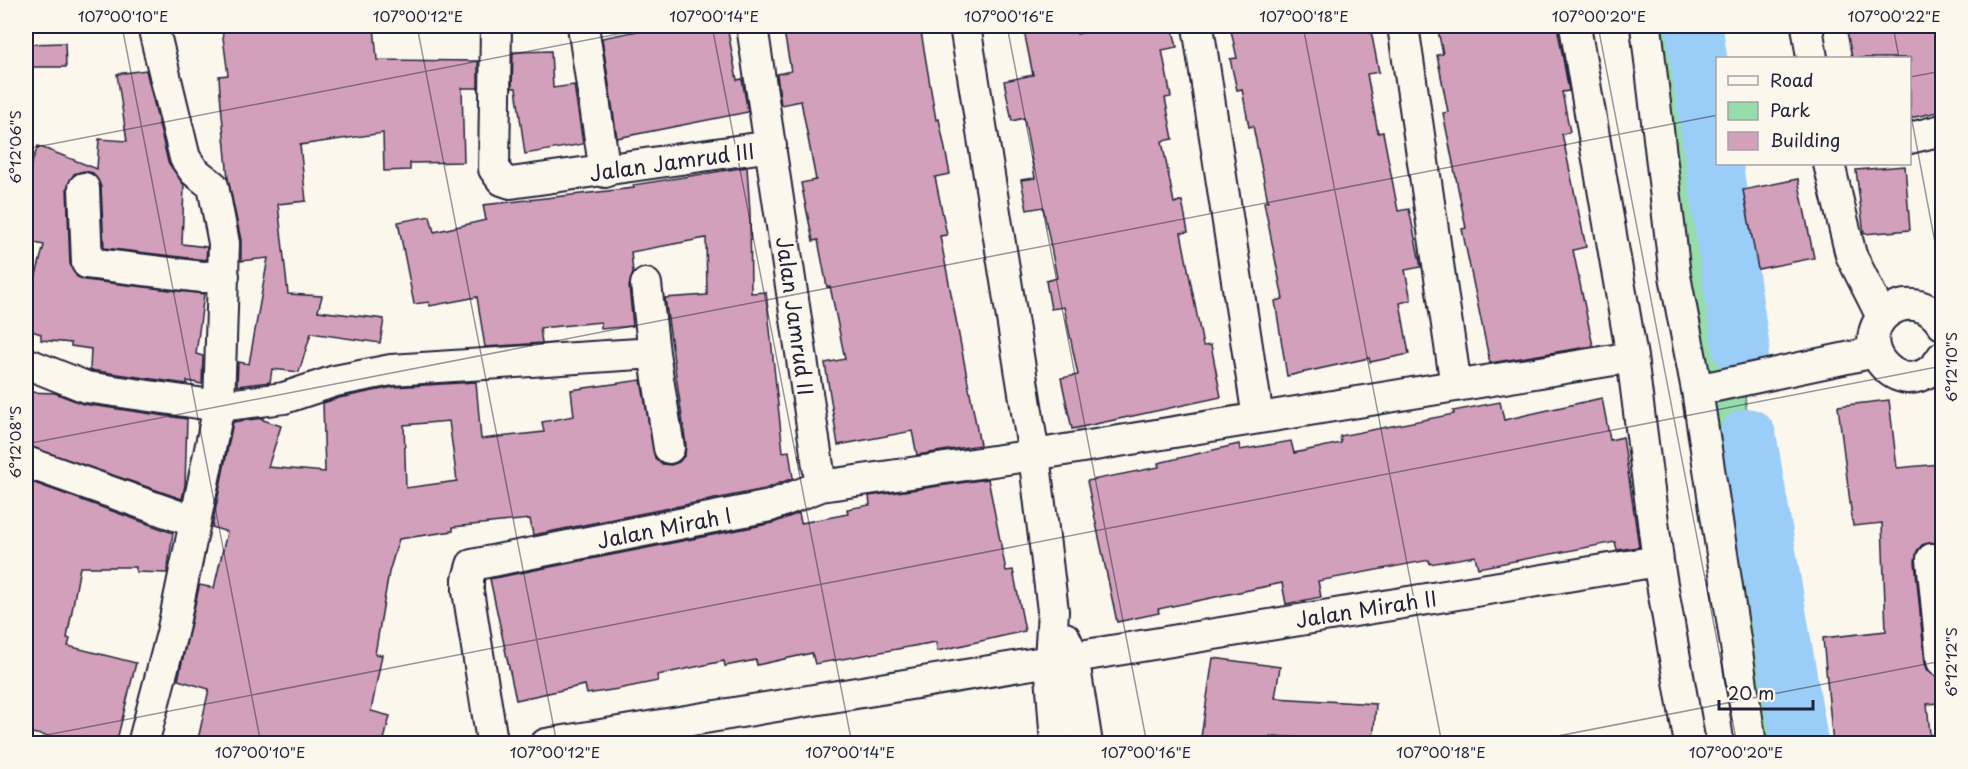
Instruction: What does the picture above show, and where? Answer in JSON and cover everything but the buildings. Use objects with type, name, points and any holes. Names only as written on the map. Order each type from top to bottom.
[{"type":"street","points":[[143,744],[172,633],[219,406],[224,276],[224,243],[218,203],[213,186],[194,171],[185,158],[153,26]]},
{"type":"street","name":"Jalan Jamrud III","points":[[496,26],[494,169],[502,180],[511,183],[605,172],[771,146],[752,26]]},
{"type":"street","points":[[583,26],[605,172]]},
{"type":"street","points":[[965,26],[1034,454],[1053,611],[1061,658],[1087,744]]},
{"type":"street","points":[[1198,26],[1258,418]]},
{"type":"street","points":[[1404,26],[1456,386]]},
{"type":"street","points":[[1575,26],[1632,357],[1658,561],[1690,744]]},
{"type":"street","points":[[1646,26],[1675,276],[1709,387],[1751,744]]},
{"type":"street","points":[[1807,26],[1812,57]]},
{"type":"street","points":[[1911,138],[1942,130]]},
{"type":"street","name":"Jalan Jamrud II","points":[[771,146],[821,486]]},
{"type":"street","points":[[1829,165],[1851,255],[1882,317]]},
{"type":"street","points":[[84,188],[87,263],[202,277],[224,276]]},
{"type":"street","points":[[646,284],[669,448]]},
{"type":"street","points":[[1937,313],[1903,305],[1891,309],[1876,327],[1875,352],[1889,371],[1911,378],[1923,375],[1942,359]]},
{"type":"street","points":[[1709,387],[1875,352]]},
{"type":"street","points":[[26,363],[86,387],[219,406],[284,398],[335,381],[391,370],[654,353]]},
{"type":"street","name":"Jalan Mirah I","points":[[495,744],[491,735],[468,591],[468,579],[472,565],[770,506],[821,486],[1034,454],[1632,357]]},
{"type":"street","points":[[26,462],[195,522]]},
{"type":"street","points":[[1932,559],[1940,604],[1942,661]]},
{"type":"street","name":"Jalan Mirah II","points":[[1061,658],[1658,561]]},
{"type":"street","points":[[546,744],[1061,658]]},
{"type":"street","points":[[1056,744],[1061,658]]},
{"type":"green space","points":[[1646,26],[1694,26],[1741,347],[1749,442],[1800,743],[1751,743]]},
{"type":"waterway","points":[[1694,26],[1741,347]]},
{"type":"waterway","points":[[1748,437],[1800,744]]}]
